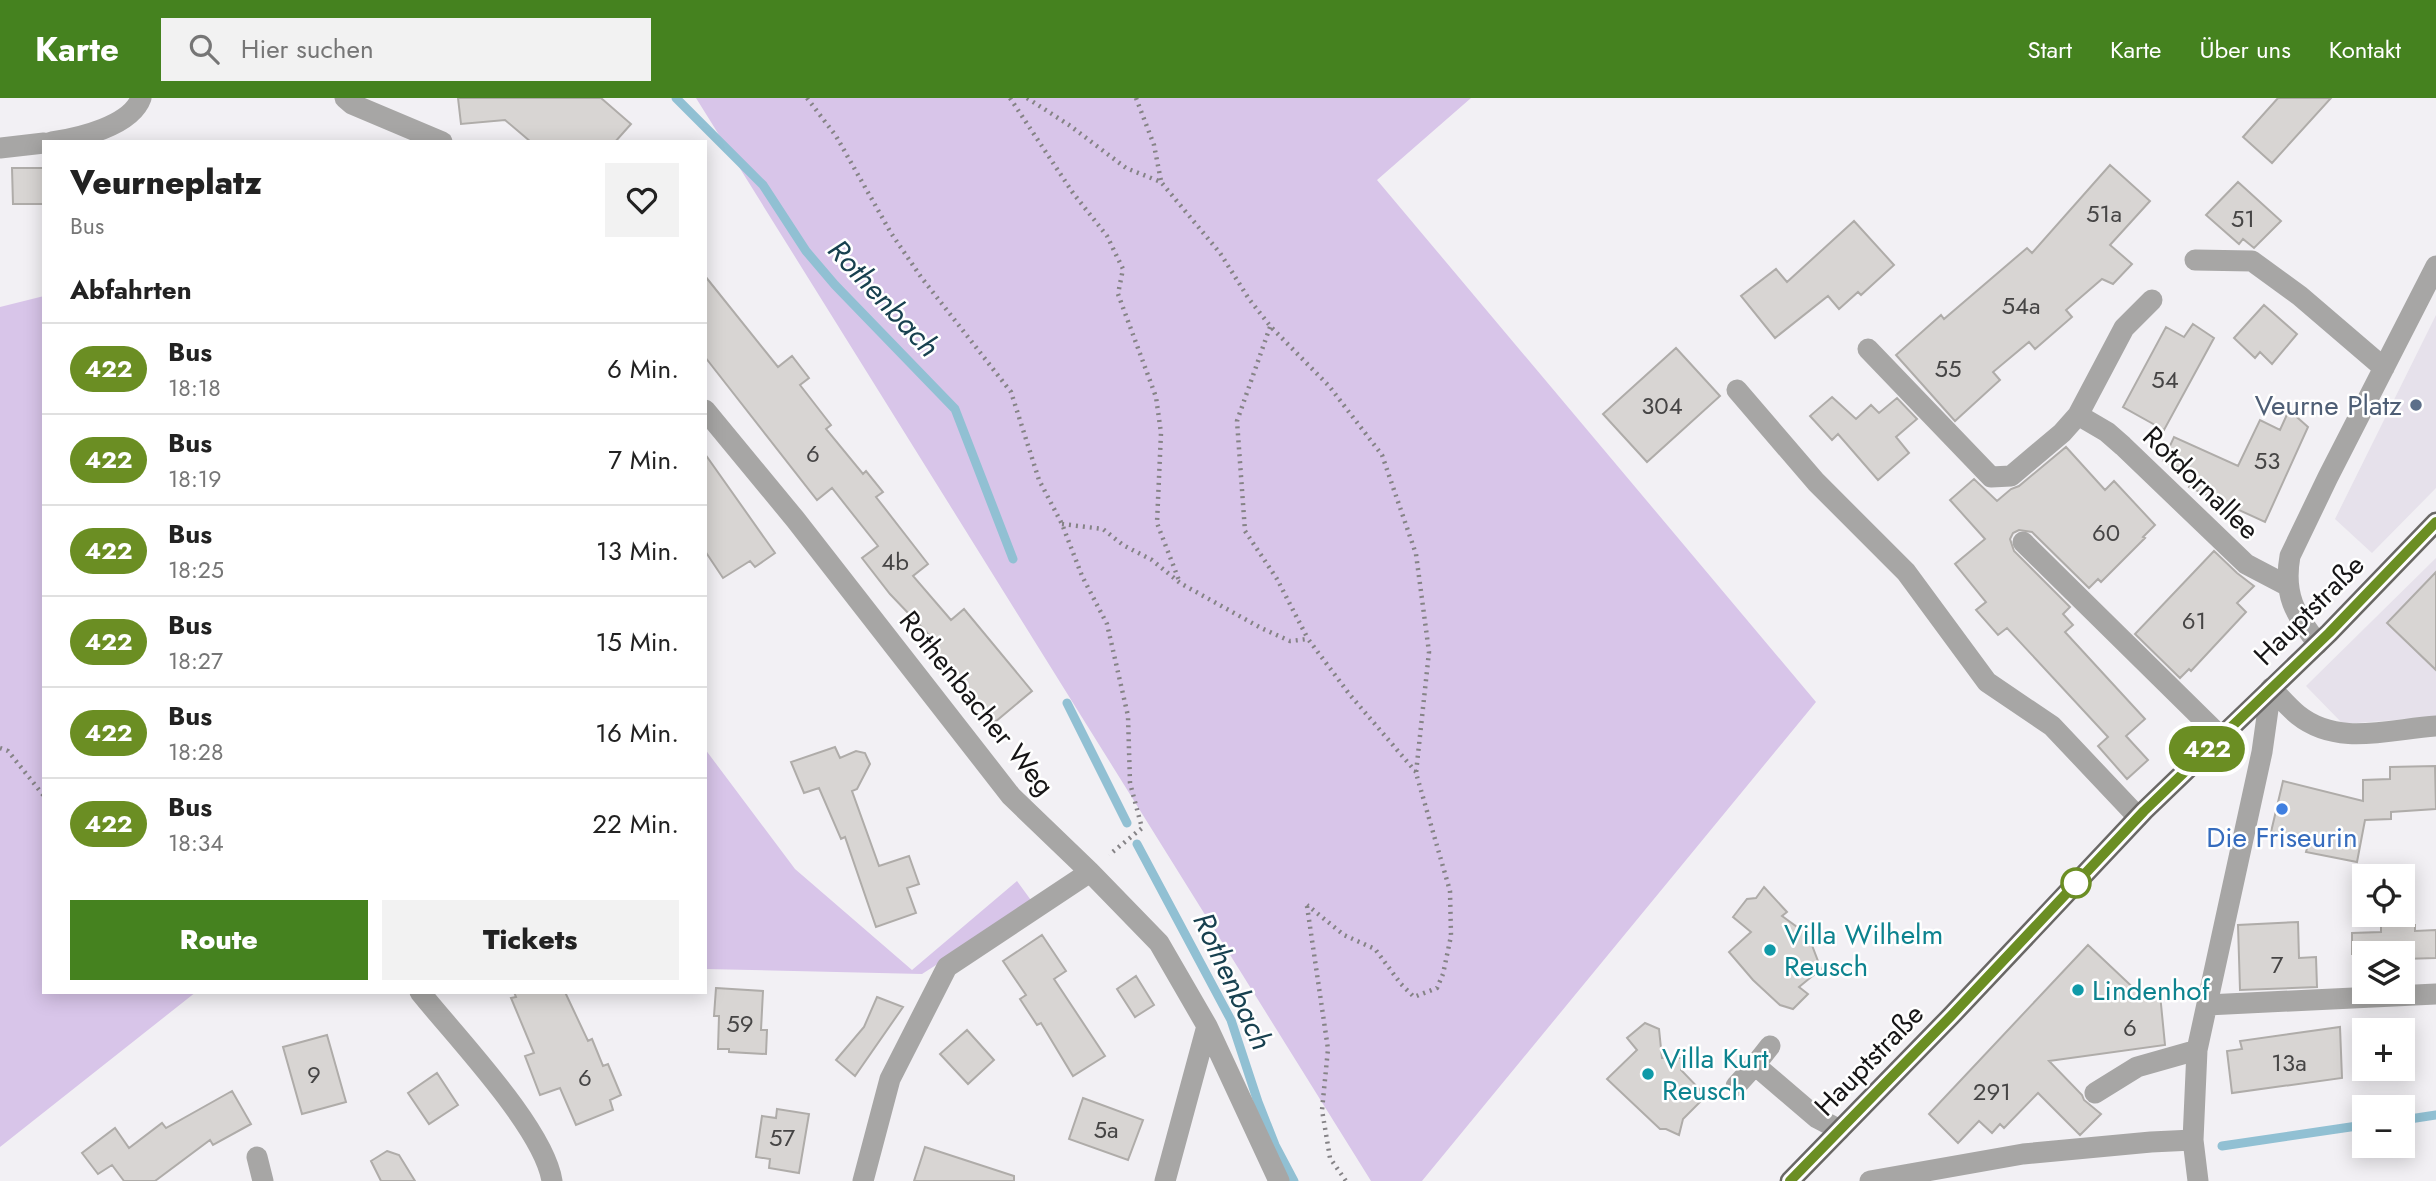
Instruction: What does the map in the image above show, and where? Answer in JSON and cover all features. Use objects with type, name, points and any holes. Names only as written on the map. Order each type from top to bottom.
[{"type":"main road","name":"Hauptstraße","points":[[1790,1181],[2138,817],[2318,644],[2436,522]]},
{"type":"street","points":[[69,140],[107,128],[137,108],[141,98]]},
{"type":"street","points":[[345,98],[352,104],[437,140]]},
{"type":"street","points":[[0,148],[42,143]]},
{"type":"street","points":[[2195,260],[2252,261],[2300,296],[2384,368]]},
{"type":"street","name":"Rotdornallee","points":[[2318,644],[2297,617],[2291,601],[2288,586],[2290,556],[2384,368],[2430,296],[2436,266]]},
{"type":"street","points":[[1868,349],[1991,477],[2011,476],[2062,433],[2078,415],[2124,328],[2152,300]]},
{"type":"street","points":[[1737,390],[1816,482],[1906,572],[1986,682],[2052,726],[2138,817]]},
{"type":"street","name":"Rothenbacher Weg","points":[[707,412],[795,519],[1011,796],[1159,943],[1207,1026],[1279,1181]]},
{"type":"street","name":"Rotdornallee","points":[[2078,415],[2107,432],[2123,446],[2246,564],[2288,586]]},
{"type":"street","points":[[2023,542],[2220,736]]},
{"type":"street","points":[[2271,688],[2299,716],[2333,732],[2351,735],[2436,726]]},
{"type":"street","points":[[2198,1181],[2193,1140],[2197,1050],[2262,752],[2271,688]]},
{"type":"street","points":[[863,1181],[890,1079],[947,967],[1090,872]]},
{"type":"street","points":[[421,994],[517,1111],[538,1144],[546,1179]]},
{"type":"street","points":[[2207,1005],[2436,995]]},
{"type":"street","points":[[1165,1181],[1207,1026]]},
{"type":"street","points":[[1735,1086],[1770,1046]]},
{"type":"street","points":[[2095,1093],[2137,1067],[2197,1050]]},
{"type":"street","points":[[1755,1065],[1816,1118],[1840,1130]]},
{"type":"street","points":[[1870,1181],[2023,1154],[2193,1140]]},
{"type":"street","points":[[257,1157],[263,1181]]},
{"type":"path","points":[[807,98],[836,136],[891,233],[921,277],[1011,392],[1039,480],[1062,524],[1082,576],[1107,624],[1128,716],[1130,783],[1142,828],[1090,872]]},
{"type":"path","points":[[1010,98],[1073,193],[1107,236],[1123,269],[1118,293],[1156,397],[1161,433],[1157,523],[1180,583]]},
{"type":"path","points":[[1027,98],[1069,125],[1126,168],[1161,182],[1220,253],[1270,327],[1329,386],[1382,455],[1416,554],[1429,652],[1416,773],[1450,891],[1451,936],[1443,974],[1437,988],[1414,997],[1375,949],[1344,935],[1307,905],[1328,1049],[1322,1110],[1330,1158],[1346,1181]]},
{"type":"path","points":[[1136,98],[1154,145],[1161,182]]},
{"type":"path","points":[[1270,327],[1237,421],[1245,531],[1277,579],[1308,639],[1350,695],[1416,773]]},
{"type":"path","points":[[1062,524],[1103,529],[1123,545],[1152,560],[1180,583],[1261,628],[1290,641],[1308,639]]},
{"type":"path","points":[[0,748],[8,751],[42,794]]},
{"type":"shaded area","points":[[696,98],[1471,98],[1377,180],[1816,702],[1422,1181],[1371,1181]]},
{"type":"shaded area","points":[[42,296],[42,994],[193,994],[0,1147],[0,307]]},
{"type":"shaded area","name":"Veurne Platz","points":[[2436,315],[2436,488],[2372,553],[2335,519]]},
{"type":"shaded area","points":[[2436,558],[2436,717],[2343,724],[2306,686]]},
{"type":"shaded area","points":[[707,752],[795,869],[912,970],[1017,881],[1033,903],[922,974],[707,969]]},
{"type":"building","points":[[458,98],[601,98],[631,124],[617,140],[529,140],[505,120],[461,124]]},
{"type":"building","points":[[2278,98],[2331,98],[2272,163],[2243,137]]},
{"type":"building","points":[[2110,165],[2150,201],[2110,245],[2132,264],[2113,284],[2102,279],[2066,310],[2072,317],[2035,349],[2029,342],[1993,372],[2000,380],[1955,421],[1896,355],[1941,315],[1944,319],[2027,248],[2032,253]]},
{"type":"building","points":[[12,168],[42,168],[42,204],[13,204]]},
{"type":"building","points":[[2238,182],[2281,221],[2254,248],[2243,239],[2239,244],[2206,215]]},
{"type":"building","points":[[1854,221],[1894,265],[1861,295],[1858,292],[1839,309],[1828,296],[1775,338],[1741,296],[1776,269],[1787,282]]},
{"type":"building","points":[[707,278],[778,367],[792,356],[809,378],[800,385],[831,425],[826,429],[863,474],[866,471],[883,492],[876,497],[928,564],[913,576],[951,620],[964,609],[1032,691],[995,722],[927,641],[931,637],[890,594],[862,558],[878,546],[832,488],[817,500],[707,360]]},
{"type":"building","points":[[2264,305],[2297,334],[2272,364],[2260,352],[2255,358],[2234,338]]},
{"type":"building","points":[[2193,324],[2214,338],[2164,430],[2123,407],[2166,327],[2184,337]]},
{"type":"building","points":[[1676,348],[1720,396],[1647,462],[1603,414]]},
{"type":"building","points":[[1832,397],[1856,419],[1871,405],[1879,413],[1897,398],[1917,419],[1896,437],[1909,453],[1878,480],[1838,434],[1832,440],[1810,416]]},
{"type":"building","points":[[2289,410],[2308,427],[2265,522],[2189,487],[2195,476],[2163,461],[2174,437],[2238,466],[2260,420],[2280,430]]},
{"type":"building","points":[[2066,447],[2105,490],[2114,481],[2155,525],[2101,582],[2098,579],[2089,588],[2032,532],[2019,530],[2013,533],[2010,539],[2014,551],[2070,607],[2063,614],[2073,625],[2065,632],[2145,719],[2126,736],[2148,760],[2127,779],[2098,746],[2108,737],[2007,628],[1998,635],[1976,610],[1986,602],[1955,564],[1985,539],[1950,500],[1974,479],[1997,501]]},
{"type":"building","points":[[707,457],[775,553],[755,567],[750,561],[723,578],[707,554]]},
{"type":"building","points":[[2214,551],[2254,586],[2237,603],[2246,612],[2191,671],[2189,669],[2180,678],[2135,634]]},
{"type":"building","points":[[2436,572],[2436,670],[2387,623]]},
{"type":"building","points":[[835,747],[840,758],[856,751],[865,753],[870,764],[857,789],[852,791],[879,866],[909,856],[919,884],[907,888],[916,913],[876,927],[845,837],[841,839],[819,788],[804,793],[791,762]]},
{"type":"building","points":[[2435,766],[2436,809],[2391,812],[2391,819],[2365,820],[2357,862],[2306,852],[2309,841],[2271,832],[2283,781],[2363,801],[2363,780],[2390,779],[2390,767]]},
{"type":"building","name":"Villa Wilhelm Reusch","points":[[1764,887],[1787,912],[1782,916],[1808,935],[1821,969],[1799,987],[1808,994],[1793,1009],[1780,1005],[1753,980],[1729,952],[1751,932],[1733,917],[1747,899],[1756,898]]},
{"type":"building","points":[[2298,922],[2299,958],[2316,957],[2317,987],[2240,990],[2238,925]]},
{"type":"building","points":[[2381,927],[2415,927],[2415,931],[2436,930],[2436,958],[2415,959],[2415,941],[2352,941],[2352,933],[2381,932]]},
{"type":"building","points":[[1042,935],[1066,971],[1054,979],[1105,1056],[1073,1076],[1041,1023],[1037,1025],[1020,999],[1026,995],[1003,961]]},
{"type":"building","points":[[2088,945],[2142,996],[2160,994],[2165,1045],[2049,1061],[2084,1100],[2101,1114],[2080,1135],[2038,1093],[2004,1128],[2000,1124],[1992,1133],[1979,1121],[1958,1143],[1929,1114]]},
{"type":"building","points":[[1136,976],[1154,1005],[1135,1017],[1117,989]]},
{"type":"building","points":[[716,988],[763,991],[761,1030],[767,1030],[766,1054],[718,1049],[719,1016],[714,1016]]},
{"type":"building","points":[[515,994],[566,994],[588,1041],[592,1039],[603,1066],[608,1064],[621,1095],[610,1100],[613,1110],[576,1125],[560,1088],[540,1095],[525,1056],[534,1053],[511,998],[516,997]]},
{"type":"building","points":[[877,997],[903,1007],[855,1076],[836,1060],[864,1027]]},
{"type":"building","name":"Villa Kurt Reusch","points":[[1645,1023],[1659,1029],[1662,1058],[1682,1058],[1681,1070],[1706,1096],[1683,1119],[1679,1135],[1660,1129],[1607,1079],[1637,1050],[1627,1038]]},
{"type":"building","points":[[2340,1027],[2342,1078],[2232,1093],[2227,1051],[2242,1049],[2240,1041]]},
{"type":"building","points":[[967,1030],[994,1060],[968,1084],[940,1054]]},
{"type":"building","points":[[327,1035],[346,1102],[302,1114],[283,1047]]},
{"type":"building","points":[[437,1073],[458,1105],[429,1124],[408,1093]]},
{"type":"building","points":[[232,1091],[251,1124],[213,1145],[210,1140],[155,1181],[124,1181],[112,1165],[98,1174],[82,1153],[115,1128],[129,1148],[162,1123],[166,1128]]},
{"type":"building","points":[[1083,1098],[1143,1120],[1128,1160],[1069,1139]]},
{"type":"building","points":[[777,1109],[809,1114],[799,1173],[769,1168],[770,1159],[756,1157],[762,1116],[776,1118]]},
{"type":"building","points":[[925,1147],[1014,1176],[1014,1181],[914,1181]]},
{"type":"building","points":[[387,1151],[399,1155],[415,1181],[381,1181],[371,1161]]},
{"type":"waterway","name":"Rothenbach","points":[[676,98],[763,185],[806,251],[835,285],[955,409],[1013,559]]},
{"type":"waterway","name":"Rothenbach","points":[[1067,703],[1127,823]]},
{"type":"waterway","name":"Rothenbach","points":[[1137,844],[1231,1020],[1258,1102],[1275,1145],[1294,1181]]},
{"type":"waterway","name":"Rothenbach","points":[[2415,1118],[2436,1115]]},
{"type":"waterway","name":"Rothenbach","points":[[2222,1146],[2352,1127]]},
{"type":"bus line","name":"422","points":[[1790,1181],[1951,1016],[2144,811],[2329,633],[2436,522]]},
{"type":"place","name":"Veurne Platz","points":[[2416,405]]},
{"type":"place","name":"Die Friseurin","points":[[2282,809]]},
{"type":"place","name":"Villa Wilhelm Reusch","points":[[1770,950]]},
{"type":"place","name":"Lindenhof","points":[[2078,990]]},
{"type":"place","name":"Villa Kurt Reusch","points":[[1648,1074]]}]
